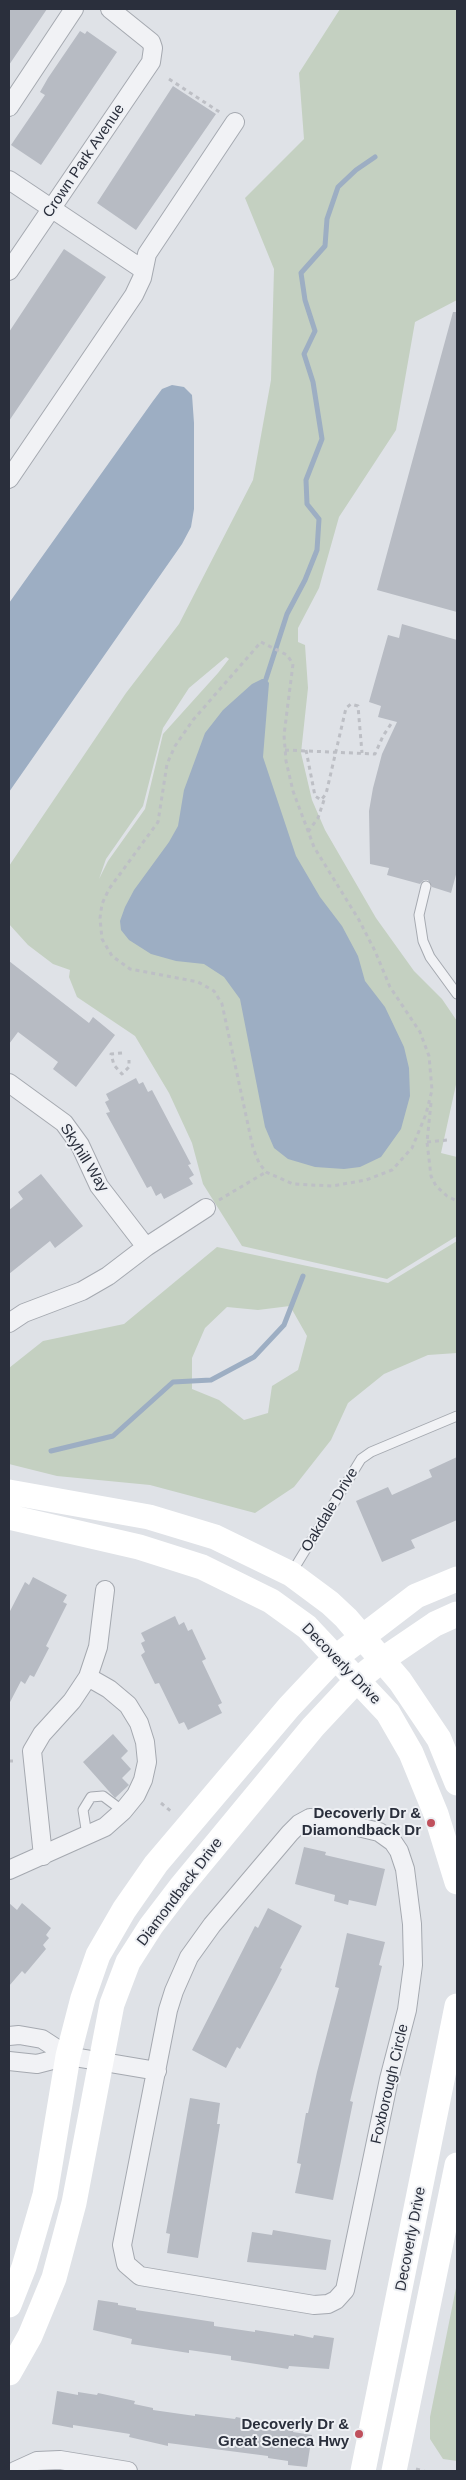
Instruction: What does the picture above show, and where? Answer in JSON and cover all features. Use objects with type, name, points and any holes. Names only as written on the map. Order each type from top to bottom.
[{"type":"street","points":[[9,107],[74,9]]},
{"type":"street","name":"Crown Park Avenue","points":[[9,271],[151,62],[153,48],[146,37],[110,9]]},
{"type":"street","points":[[9,480],[134,295],[139,286],[142,270],[151,248],[235,122]]},
{"type":"street","points":[[9,180],[142,270]]},
{"type":"street","name":"Skyhill Way","points":[[9,1083],[64,1123],[80,1146],[99,1186],[146,1247]]},
{"type":"street","points":[[9,1323],[24,1313],[82,1290],[108,1276],[146,1247],[206,1208]]},
{"type":"street","name":"Decoverly Drive","points":[[9,1492],[149,1517],[215,1537],[291,1574],[330,1603],[382,1660],[413,1698],[439,1739],[457,1783]]},
{"type":"street","points":[[73,1530],[76,1504]]},
{"type":"street","name":"Decoverly Drive","points":[[9,1517],[73,1530],[139,1547],[202,1567],[271,1601],[307,1627],[388,1713],[411,1753],[436,1814],[457,1882]]},
{"type":"street","points":[[9,2305],[24,2267],[45,2195],[68,2056],[83,1998],[98,1955],[124,1910],[156,1864],[289,1707],[335,1658],[416,1596],[457,1579]]},
{"type":"street","points":[[43,1856],[32,1751],[42,1734],[72,1701],[88,1677],[98,1647],[105,1590]]},
{"type":"street","name":"Diamondback Drive","points":[[9,2373],[30,2336],[54,2278],[74,2203],[112,2004],[128,1962],[151,1926],[313,1727],[356,1681],[382,1660],[435,1624],[457,1614]]},
{"type":"street","points":[[9,1870],[105,1826],[123,1812],[136,1795],[143,1780],[147,1762],[145,1742],[139,1723],[128,1705],[109,1689],[88,1677]]},
{"type":"street","name":"Foxborough Circle","points":[[310,1818],[324,1819],[379,1832],[393,1842],[399,1851],[407,1884],[412,1924],[413,1966],[407,2010],[389,2080],[350,2276],[346,2290],[336,2300],[328,2304],[314,2305],[149,2278],[140,2276],[126,2264],[123,2254],[124,2235],[157,2071],[168,2010],[189,1956],[212,1925],[299,1824],[310,1818]]},
{"type":"street","name":"Decoverly Drive","points":[[363,2471],[457,2006]]},
{"type":"street","points":[[9,2036],[19,2035],[42,2039],[68,2056]]},
{"type":"street","points":[[9,2061],[37,2064],[68,2056],[157,2071]]},
{"type":"street","name":"Decoverly Drive","points":[[405,2470],[457,2165]]},
{"type":"street","points":[[16,2471],[37,2461],[60,2460],[128,2471]]},
{"type":"lane","points":[[426,886],[419,916],[422,941],[430,957],[457,994]]},
{"type":"lane","name":"Oakdale Drive","points":[[291,1574],[361,1459],[372,1452],[457,1416]]},
{"type":"lane","points":[[87,1835],[83,1810],[91,1797],[103,1796],[123,1812]]},
{"type":"path","points":[[169,79],[235,122]]},
{"type":"path","points":[[432,1090],[420,1134],[407,1155],[392,1170],[366,1180],[332,1186],[293,1184],[266,1172],[253,1148],[222,1004],[214,991],[198,982],[130,969],[112,956],[102,939],[100,918],[102,904],[109,889],[158,822],[167,764],[175,746],[193,720],[261,642],[287,655],[293,664],[284,734],[293,792],[314,847],[371,943],[390,987],[420,1032],[429,1056],[432,1090],[427,1142],[431,1176],[436,1186],[446,1196],[457,1201]]},
{"type":"path","points":[[308,832],[318,818],[326,794],[346,708],[351,704],[358,706],[359,710],[362,753]]},
{"type":"path","points":[[285,750],[375,754],[383,736],[393,721]]},
{"type":"path","points":[[306,750],[315,796],[321,800],[326,794]]},
{"type":"path","points":[[122,1053],[111,1054],[114,1065],[122,1074],[129,1067],[129,1060]]},
{"type":"path","points":[[427,1142],[448,1140]]},
{"type":"path","points":[[206,1208],[266,1172]]},
{"type":"path","points":[[160,1803],[172,1813]]},
{"type":"path","points":[[405,2470],[424,2471]]},
{"type":"green space","points":[[340,9],[457,9],[457,300],[415,322],[396,430],[339,517],[319,588],[298,628],[298,642],[305,645],[308,688],[301,753],[312,800],[325,830],[376,918],[414,971],[442,999],[457,1021],[457,1080],[441,1153],[457,1157],[457,1236],[387,1279],[242,1246],[203,1184],[192,1143],[169,1093],[135,1036],[77,997],[69,977],[70,970],[53,964],[28,945],[9,924],[9,866],[126,693],[179,624],[253,480],[271,380],[274,269],[245,198],[304,139],[299,73]],"holes":[[[226,657],[229,659],[163,734],[145,809],[108,861],[99,879],[106,859],[143,806],[163,728],[189,688]]]},
{"type":"green space","points":[[457,1241],[457,1353],[428,1355],[384,1374],[348,1403],[331,1440],[294,1487],[255,1513],[150,1485],[57,1476],[9,1464],[9,1368],[43,1341],[124,1324],[217,1247],[388,1283]],"holes":[[[290,1306],[307,1336],[298,1370],[272,1386],[268,1413],[244,1420],[219,1400],[192,1389],[192,1358],[205,1328],[227,1307],[258,1310]]]},
{"type":"green space","points":[[457,2283],[457,2461],[443,2459],[430,2439],[430,2417]]},
{"type":"water","points":[[172,385],[184,387],[192,395],[194,423],[194,509],[191,527],[182,544],[9,792],[9,603],[153,401],[162,389]]},
{"type":"water","points":[[266,679],[269,683],[263,757],[296,856],[320,897],[342,926],[358,956],[365,981],[385,1007],[404,1047],[409,1068],[410,1096],[401,1129],[381,1157],[360,1167],[344,1169],[315,1167],[288,1159],[274,1148],[265,1127],[240,999],[224,977],[204,964],[176,961],[151,954],[129,940],[121,930],[120,921],[134,890],[169,842],[178,826],[184,790],[205,733],[223,710],[252,684]]},
{"type":"building","points":[[9,9],[47,9],[9,65]]},
{"type":"building","points":[[80,31],[85,34],[87,31],[117,52],[41,165],[11,145],[45,95],[40,92]]},
{"type":"building","points":[[173,86],[216,114],[136,230],[97,203]]},
{"type":"building","points":[[64,249],[106,277],[9,421],[9,332]]},
{"type":"building","points":[[453,312],[457,312],[457,612],[377,590]]},
{"type":"building","points":[[402,624],[457,640],[457,871],[451,893],[432,887],[428,880],[424,880],[420,884],[387,875],[389,868],[370,864],[369,811],[373,788],[382,754],[397,722],[378,717],[381,706],[369,702],[388,635],[399,638]]},
{"type":"building","points":[[9,961],[89,1023],[93,1017],[115,1035],[76,1087],[53,1069],[58,1062],[18,1032],[9,1044]]},
{"type":"building","points":[[136,1078],[139,1084],[143,1082],[148,1092],[152,1090],[191,1164],[188,1165],[194,1175],[189,1178],[193,1184],[164,1199],[161,1193],[156,1196],[151,1186],[147,1188],[106,1113],[110,1112],[105,1102],[109,1100],[106,1094]]},
{"type":"building","points":[[41,1174],[83,1226],[55,1248],[50,1241],[9,1274],[9,1210],[23,1199],[18,1192]]},
{"type":"building","points":[[457,1457],[457,1520],[411,1540],[415,1548],[382,1562],[356,1501],[388,1487],[392,1495],[432,1477],[429,1470]]},
{"type":"building","points":[[33,1577],[67,1595],[63,1602],[67,1604],[46,1646],[49,1648],[34,1677],[30,1675],[25,1684],[21,1681],[9,1704],[9,1613],[25,1582],[29,1585]]},
{"type":"building","points":[[175,1616],[179,1625],[184,1622],[188,1631],[192,1629],[206,1659],[202,1661],[222,1703],[218,1705],[222,1713],[188,1730],[184,1722],[179,1724],[159,1683],[155,1684],[141,1655],[145,1652],[141,1643],[145,1641],[141,1633]]},
{"type":"building","points":[[113,1734],[128,1751],[121,1758],[131,1769],[122,1778],[129,1785],[115,1798],[83,1762]]},
{"type":"building","points":[[304,1847],[326,1852],[325,1855],[385,1869],[376,1906],[349,1900],[348,1905],[334,1901],[335,1895],[295,1884]]},
{"type":"building","points":[[9,1903],[17,1910],[22,1903],[51,1928],[46,1935],[49,1938],[43,1945],[46,1949],[25,1974],[22,1971],[9,1986]]},
{"type":"building","points":[[268,1908],[302,1926],[280,1968],[282,1969],[276,1981],[240,2049],[237,2047],[226,2068],[192,2050],[255,1926],[258,1928]]},
{"type":"building","points":[[347,1933],[385,1942],[379,1965],[382,1966],[350,2101],[353,2102],[333,2200],[295,2193],[301,2164],[297,2163],[306,2113],[308,2113],[339,1988],[335,1987]]},
{"type":"building","points":[[190,2098],[220,2103],[217,2124],[220,2124],[198,2258],[167,2253],[170,2234],[166,2233]]},
{"type":"building","points":[[273,2230],[331,2240],[326,2270],[247,2262],[252,2232],[272,2235]]},
{"type":"building","points":[[98,2300],[118,2303],[118,2305],[136,2308],[136,2310],[214,2322],[214,2326],[294,2336],[294,2334],[313,2338],[314,2335],[334,2338],[329,2369],[289,2366],[288,2369],[231,2360],[231,2356],[189,2350],[189,2353],[131,2344],[132,2339],[93,2330]]},
{"type":"building","points":[[57,2391],[78,2395],[78,2392],[97,2395],[98,2393],[135,2401],[134,2404],[153,2408],[153,2410],[195,2416],[195,2414],[235,2419],[236,2417],[294,2428],[293,2432],[312,2435],[307,2467],[288,2465],[288,2461],[268,2458],[268,2456],[168,2443],[168,2446],[129,2437],[130,2434],[73,2425],[73,2428],[52,2424]]},
{"type":"waterway","points":[[266,679],[287,614],[305,580],[317,550],[319,519],[307,504],[306,480],[322,439],[313,382],[304,354],[315,331],[305,300],[301,273],[325,246],[327,219],[338,187],[356,170],[375,157]]},
{"type":"waterway","points":[[51,1451],[113,1436],[173,1382],[211,1380],[254,1357],[284,1325],[303,1276]]},
{"type":"place","name":"Decoverly Dr & Diamondback Dr","points":[[431,1823]]},
{"type":"place","name":"Decoverly Dr & Great Seneca Hwy","points":[[359,2434]]}]
